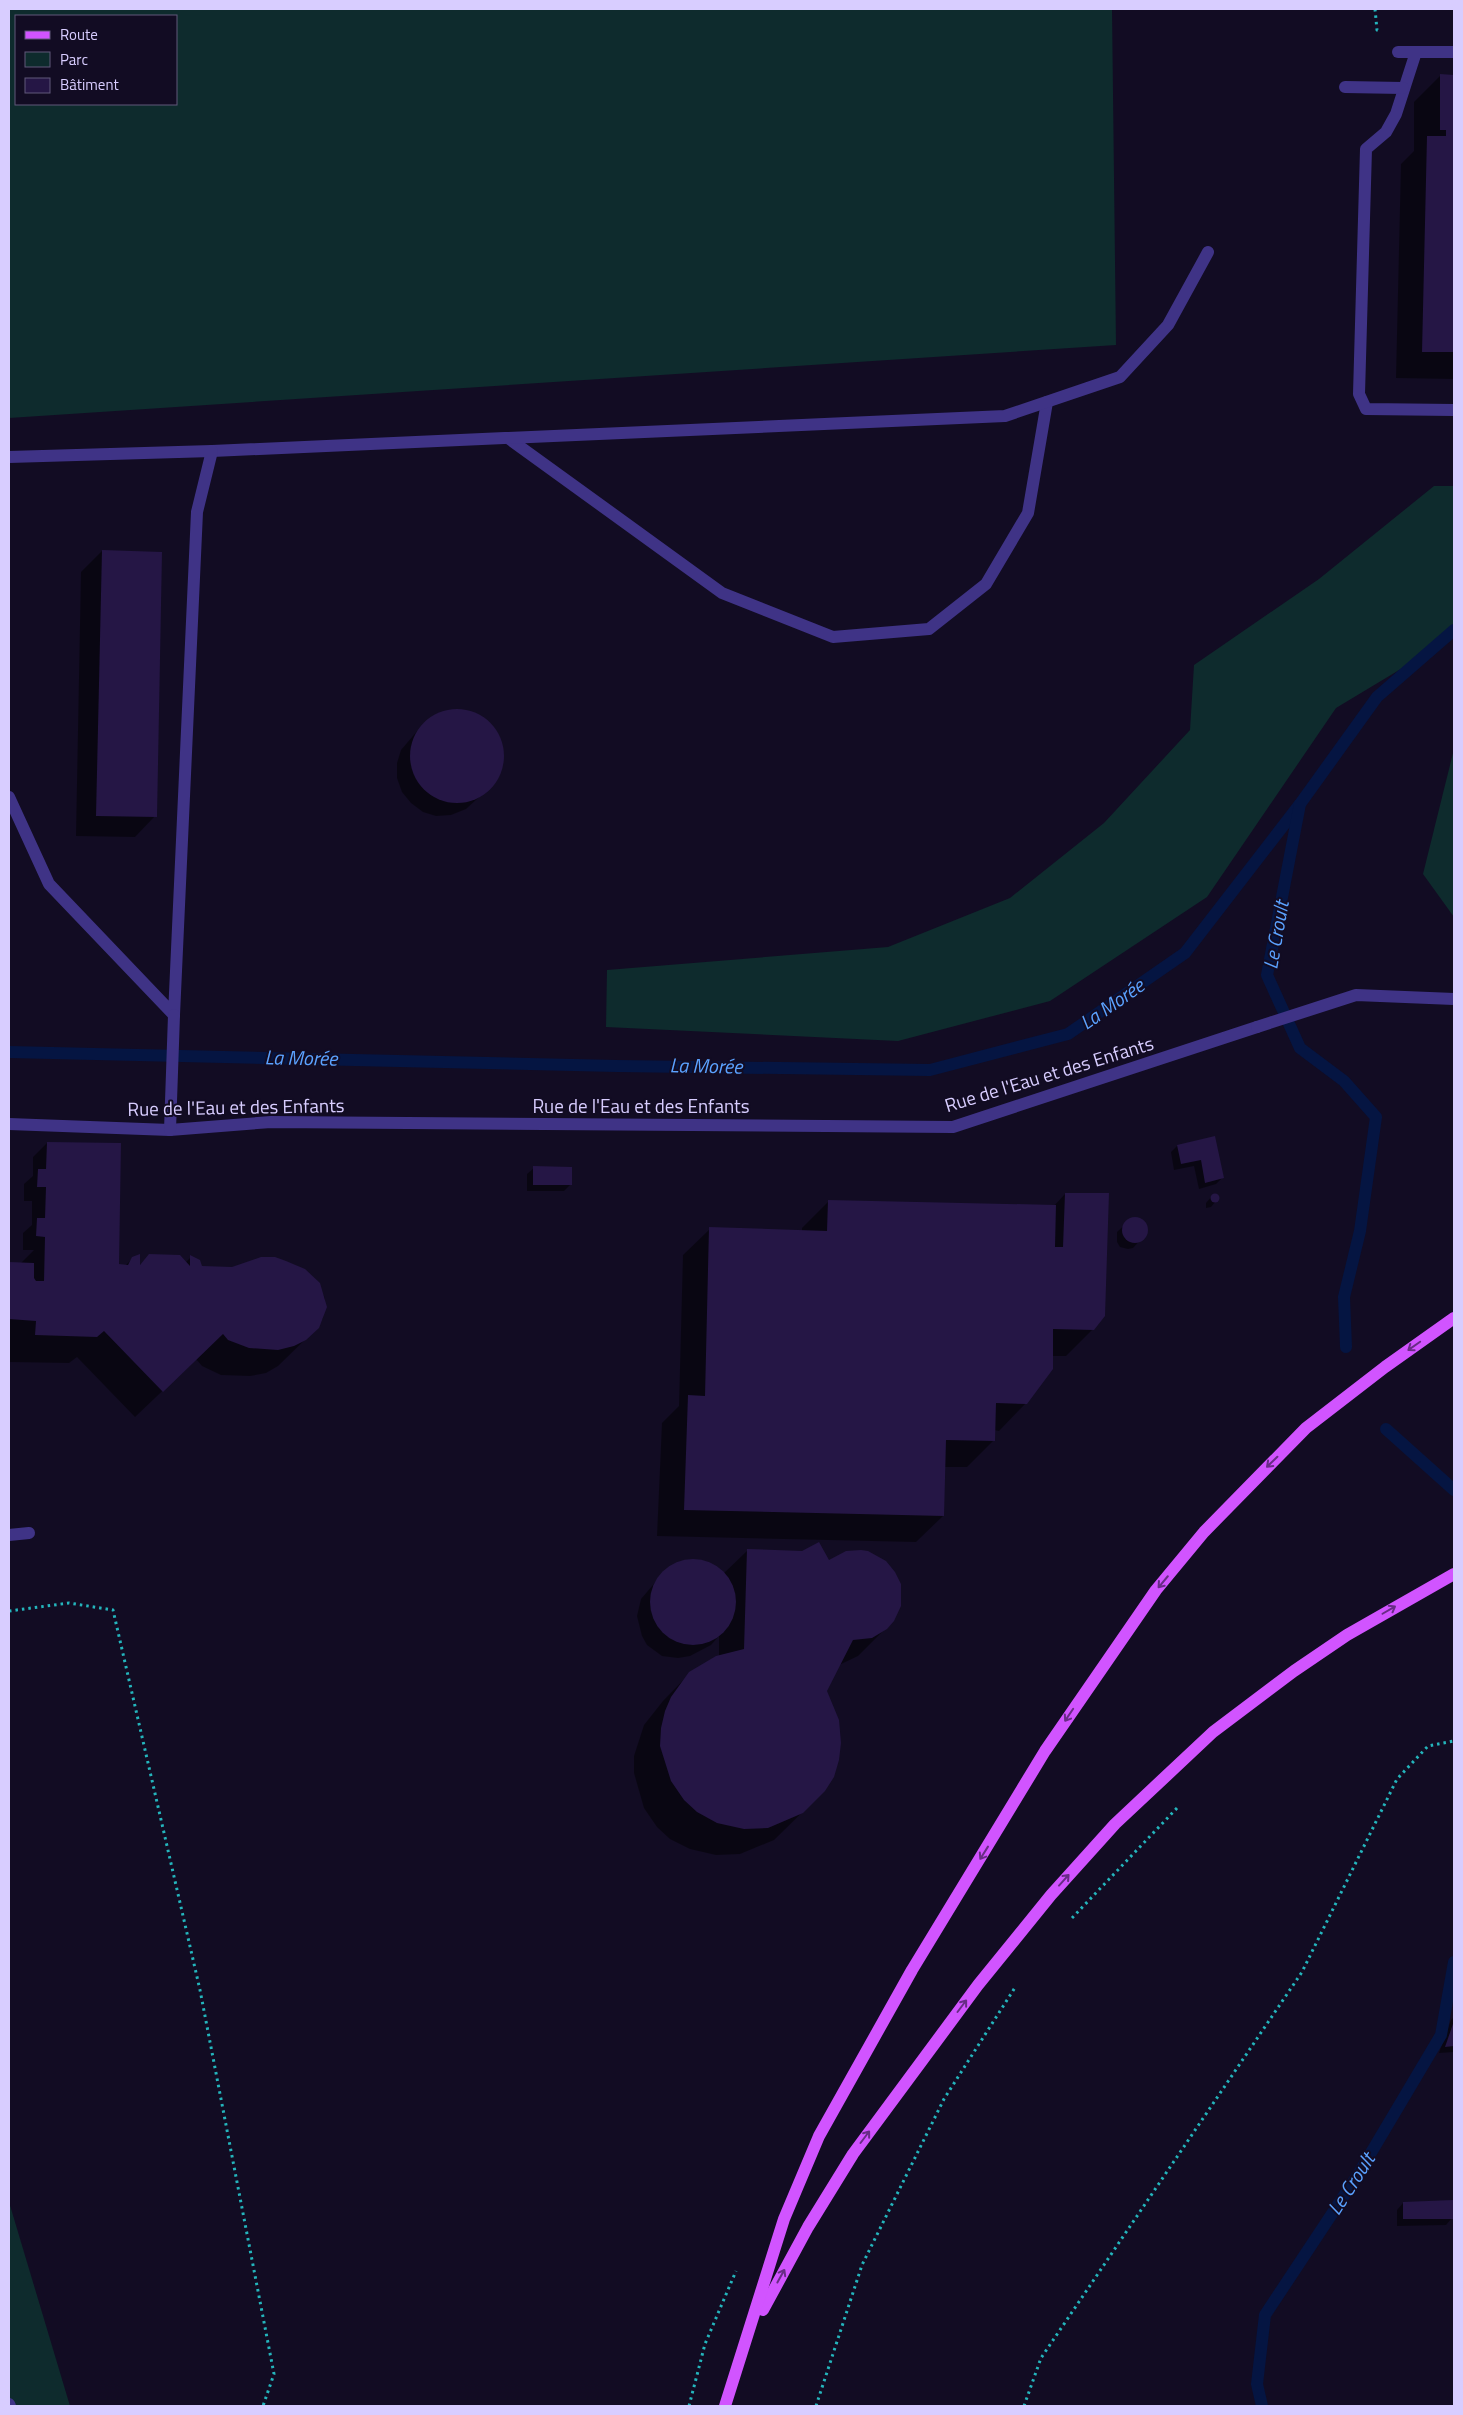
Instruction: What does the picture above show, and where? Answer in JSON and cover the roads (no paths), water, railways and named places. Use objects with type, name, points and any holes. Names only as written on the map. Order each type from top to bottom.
[{"type":"main road","points":[[725,2406],[784,2219],[819,2136],[912,1970],[1045,1751],[1156,1590],[1204,1532],[1306,1428],[1385,1367],[1454,1318]]},
{"type":"main road","points":[[749,2334],[808,2227],[853,2154],[978,1984],[1051,1895],[1115,1824],[1212,1732],[1294,1671],[1347,1635],[1454,1574]]},
{"type":"street","points":[[1398,52],[1454,52]]},
{"type":"street","points":[[1416,52],[1396,114],[1386,132],[1366,149],[1359,394],[1366,410],[1454,410]]},
{"type":"street","points":[[1345,87],[1403,88]]},
{"type":"street","points":[[9,457],[212,451],[1004,416],[1120,377],[1168,325],[1208,252]]},
{"type":"street","points":[[508,438],[722,593],[832,637],[929,629],[986,584],[1028,513],[1047,402]]},
{"type":"street","points":[[170,1130],[197,512],[212,451]]},
{"type":"street","points":[[9,797],[48,884],[174,1015]]},
{"type":"street","name":"Rue de l'Eau et des Enfants","points":[[9,1124],[170,1130],[272,1122],[953,1127],[1356,995],[1454,999]]},
{"type":"street","points":[[9,1535],[30,1533]]},
{"type":"waterway","name":"Le Croult","points":[[1346,1347],[1344,1297],[1360,1231],[1376,1117],[1344,1081],[1300,1048],[1267,975],[1300,804],[1377,697],[1454,630]]},
{"type":"waterway","name":"La Morée","points":[[9,1052],[617,1066],[930,1070],[1068,1034],[1185,953],[1300,804]]},
{"type":"waterway","name":"Le Croult","points":[[1386,1429],[1454,1490]]},
{"type":"waterway","name":"Le Croult","points":[[1262,2406],[1257,2384],[1265,2315],[1359,2173],[1441,2035],[1454,1962]]}]
